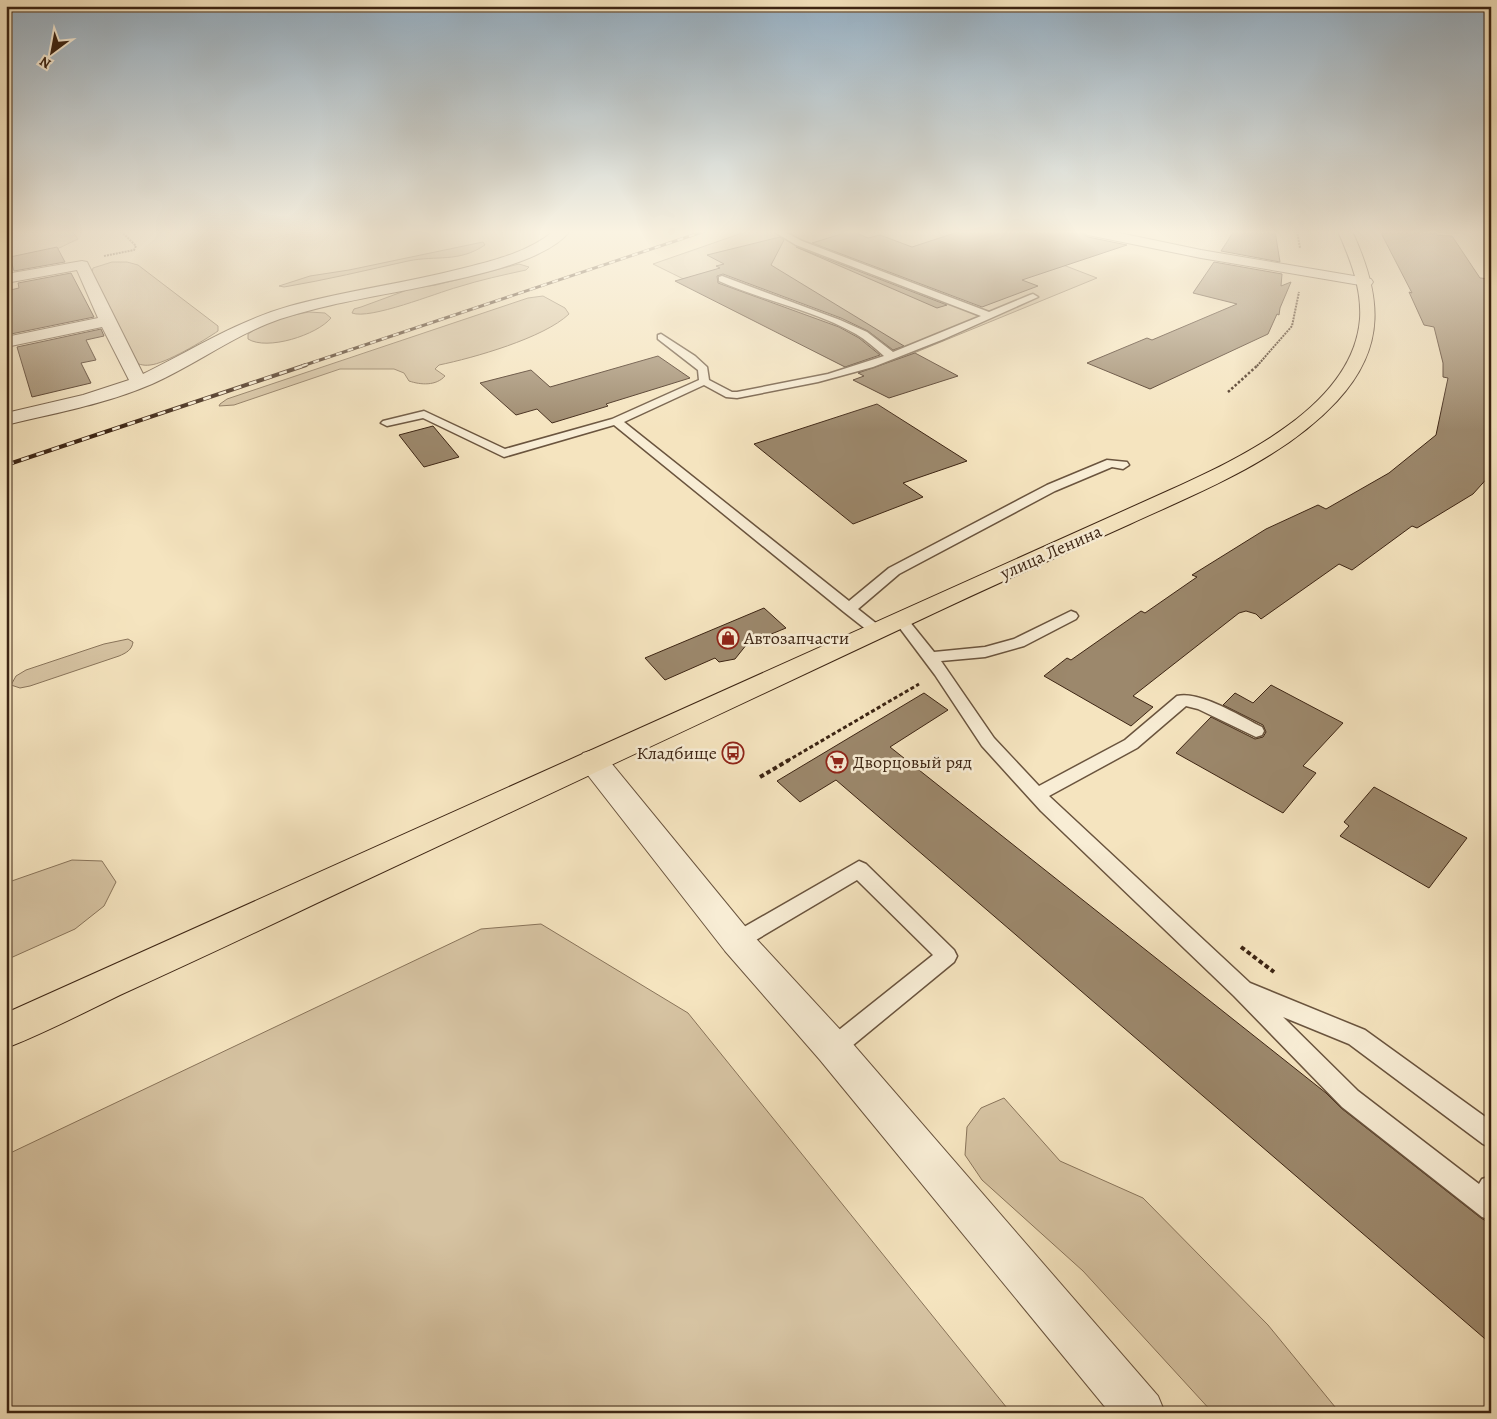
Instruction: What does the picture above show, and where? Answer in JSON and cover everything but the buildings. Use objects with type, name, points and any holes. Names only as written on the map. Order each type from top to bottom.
[{"type":"main road","name":"улица Ленина","points":[[6,1030],[1226,472],[1297,426],[1331,396],[1354,368],[1367,339],[1368,297]]},
{"type":"street","points":[[96,297],[139,383]]},
{"type":"street","points":[[6,419],[101,395],[139,383],[230,335],[272,317],[342,297]]},
{"type":"street","points":[[6,342],[107,321]]},
{"type":"street","points":[[593,761],[737,941],[833,1048],[1141,1413]]},
{"type":"lane","points":[[770,297],[855,329],[891,356]]},
{"type":"lane","points":[[941,297],[987,315]]},
{"type":"lane","points":[[704,381],[730,395],[812,382],[891,356],[1033,297]]},
{"type":"lane","points":[[661,337],[703,369],[704,381]]},
{"type":"lane","points":[[387,423],[424,414],[504,453],[616,421],[704,381]]},
{"type":"lane","points":[[616,421],[877,631]]},
{"type":"lane","points":[[849,609],[894,571],[1051,488],[1111,463],[1123,465]]},
{"type":"lane","points":[[935,664],[1019,643],[1071,616]]},
{"type":"lane","points":[[900,620],[935,664],[988,742],[1036,795],[1240,989],[1350,1099],[1488,1199]]},
{"type":"lane","points":[[1036,795],[1131,744],[1183,700],[1203,705],[1256,731]]},
{"type":"lane","points":[[737,941],[859,869],[947,956],[833,1048]]},
{"type":"lane","points":[[1240,989],[1357,1037],[1491,1136]]},
{"type":"path","points":[[1228,392],[1260,363],[1292,326],[1298,297]]},
{"type":"path","points":[[760,777],[935,664]]},
{"type":"path","points":[[1232,941],[1281,976]]},
{"type":"shaded area","points":[[103,297],[180,297],[218,326],[218,331],[165,361],[145,365],[131,361]]},
{"type":"shaded area","points":[[388,297],[427,297],[373,313],[352,313],[354,309]]},
{"type":"shaded area","points":[[545,297],[565,308],[569,314],[558,323],[526,339],[488,352],[439,365],[435,369],[445,376],[437,382],[423,384],[409,381],[404,373],[394,369],[340,369],[234,405],[219,406],[227,399],[528,298]]},
{"type":"shaded area","points":[[720,297],[1050,297],[870,371]]},
{"type":"shaded area","points":[[309,312],[325,313],[331,318],[315,330],[291,339],[267,343],[248,339],[248,334],[270,322]]},
{"type":"shaded area","points":[[128,639],[133,642],[130,649],[119,656],[30,686],[20,688],[11,685],[16,676],[26,670],[104,644]]},
{"type":"shaded area","points":[[72,860],[102,861],[116,882],[104,906],[75,929],[6,960],[6,883]]},
{"type":"shaded area","points":[[541,924],[688,1013],[1011,1413],[6,1413],[6,1155],[481,929]]},
{"type":"shaded area","points":[[1004,1098],[1060,1161],[1143,1198],[1268,1325],[1340,1413],[1213,1413],[1083,1271],[982,1180],[965,1155],[967,1127],[981,1108]]},
{"type":"railway","points":[[302,366],[507,297]]},
{"type":"railway","points":[[6,465],[306,365]]},
{"type":"place","name":"Автозапчасти","points":[[728,638]]},
{"type":"place","name":"Кладбище","points":[[733,753]]},
{"type":"place","name":"Дворцовый ряд","points":[[837,762]]}]
